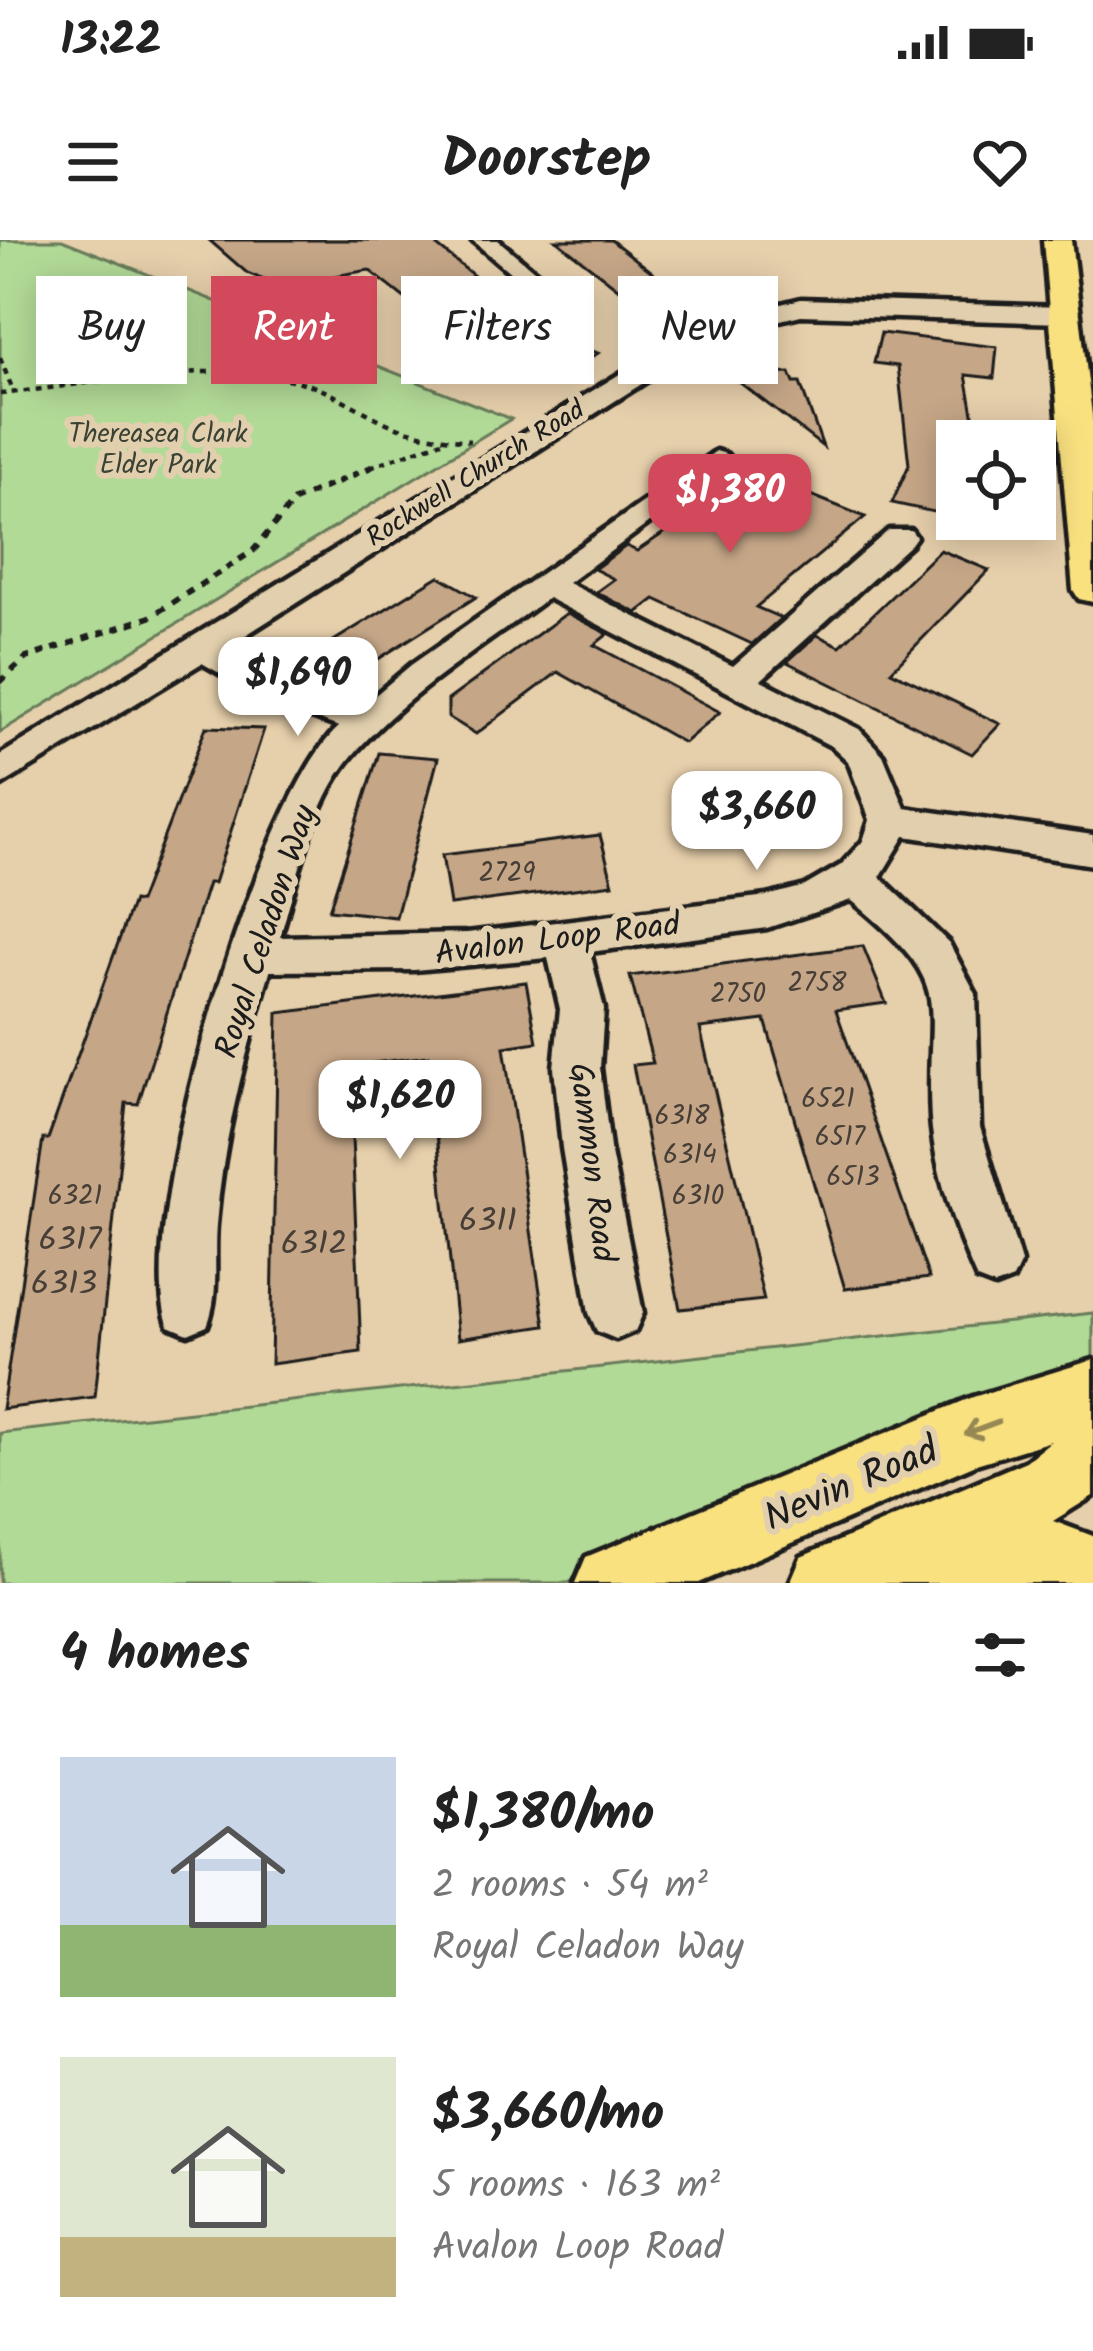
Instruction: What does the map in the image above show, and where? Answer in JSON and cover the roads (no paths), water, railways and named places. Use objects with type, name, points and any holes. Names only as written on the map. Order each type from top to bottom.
[{"type":"main road","points":[[1057,240],[1093,590]]},
{"type":"main road","name":"Nevin Road","points":[[612,1583],[974,1431],[1093,1394]]},
{"type":"main road","points":[[827,1583],[1051,1486],[1093,1451]]},
{"type":"main road","points":[[908,1548],[1012,1548],[1064,1557],[1093,1575]]},
{"type":"street","points":[[484,240],[528,276]]},
{"type":"street","name":"Rockwell Church Road","points":[[0,773],[710,328],[736,318],[842,306],[1064,315]]},
{"type":"street","name":"Royal Celadon Way","points":[[188,1308],[190,1226],[212,1088],[310,791],[362,722],[716,460]]},
{"type":"street","points":[[740,679],[900,537]]},
{"type":"street","points":[[549,586],[740,679],[846,738],[864,755],[890,820],[874,859],[853,879],[917,934],[952,987],[958,1017],[952,1085],[956,1128],[995,1262]]},
{"type":"street","points":[[201,647],[263,685],[362,722]]},
{"type":"street","points":[[890,820],[1093,850]]},
{"type":"street","name":"Avalon Loop Road","points":[[257,952],[386,957],[566,940],[792,907],[853,879]]},
{"type":"street","name":"Gammon Road","points":[[566,940],[582,1009],[578,1068],[586,1148],[616,1313]]},
{"type":"park label","name":"Thereasea Clark Elder Park","points":[[158,448]]}]
